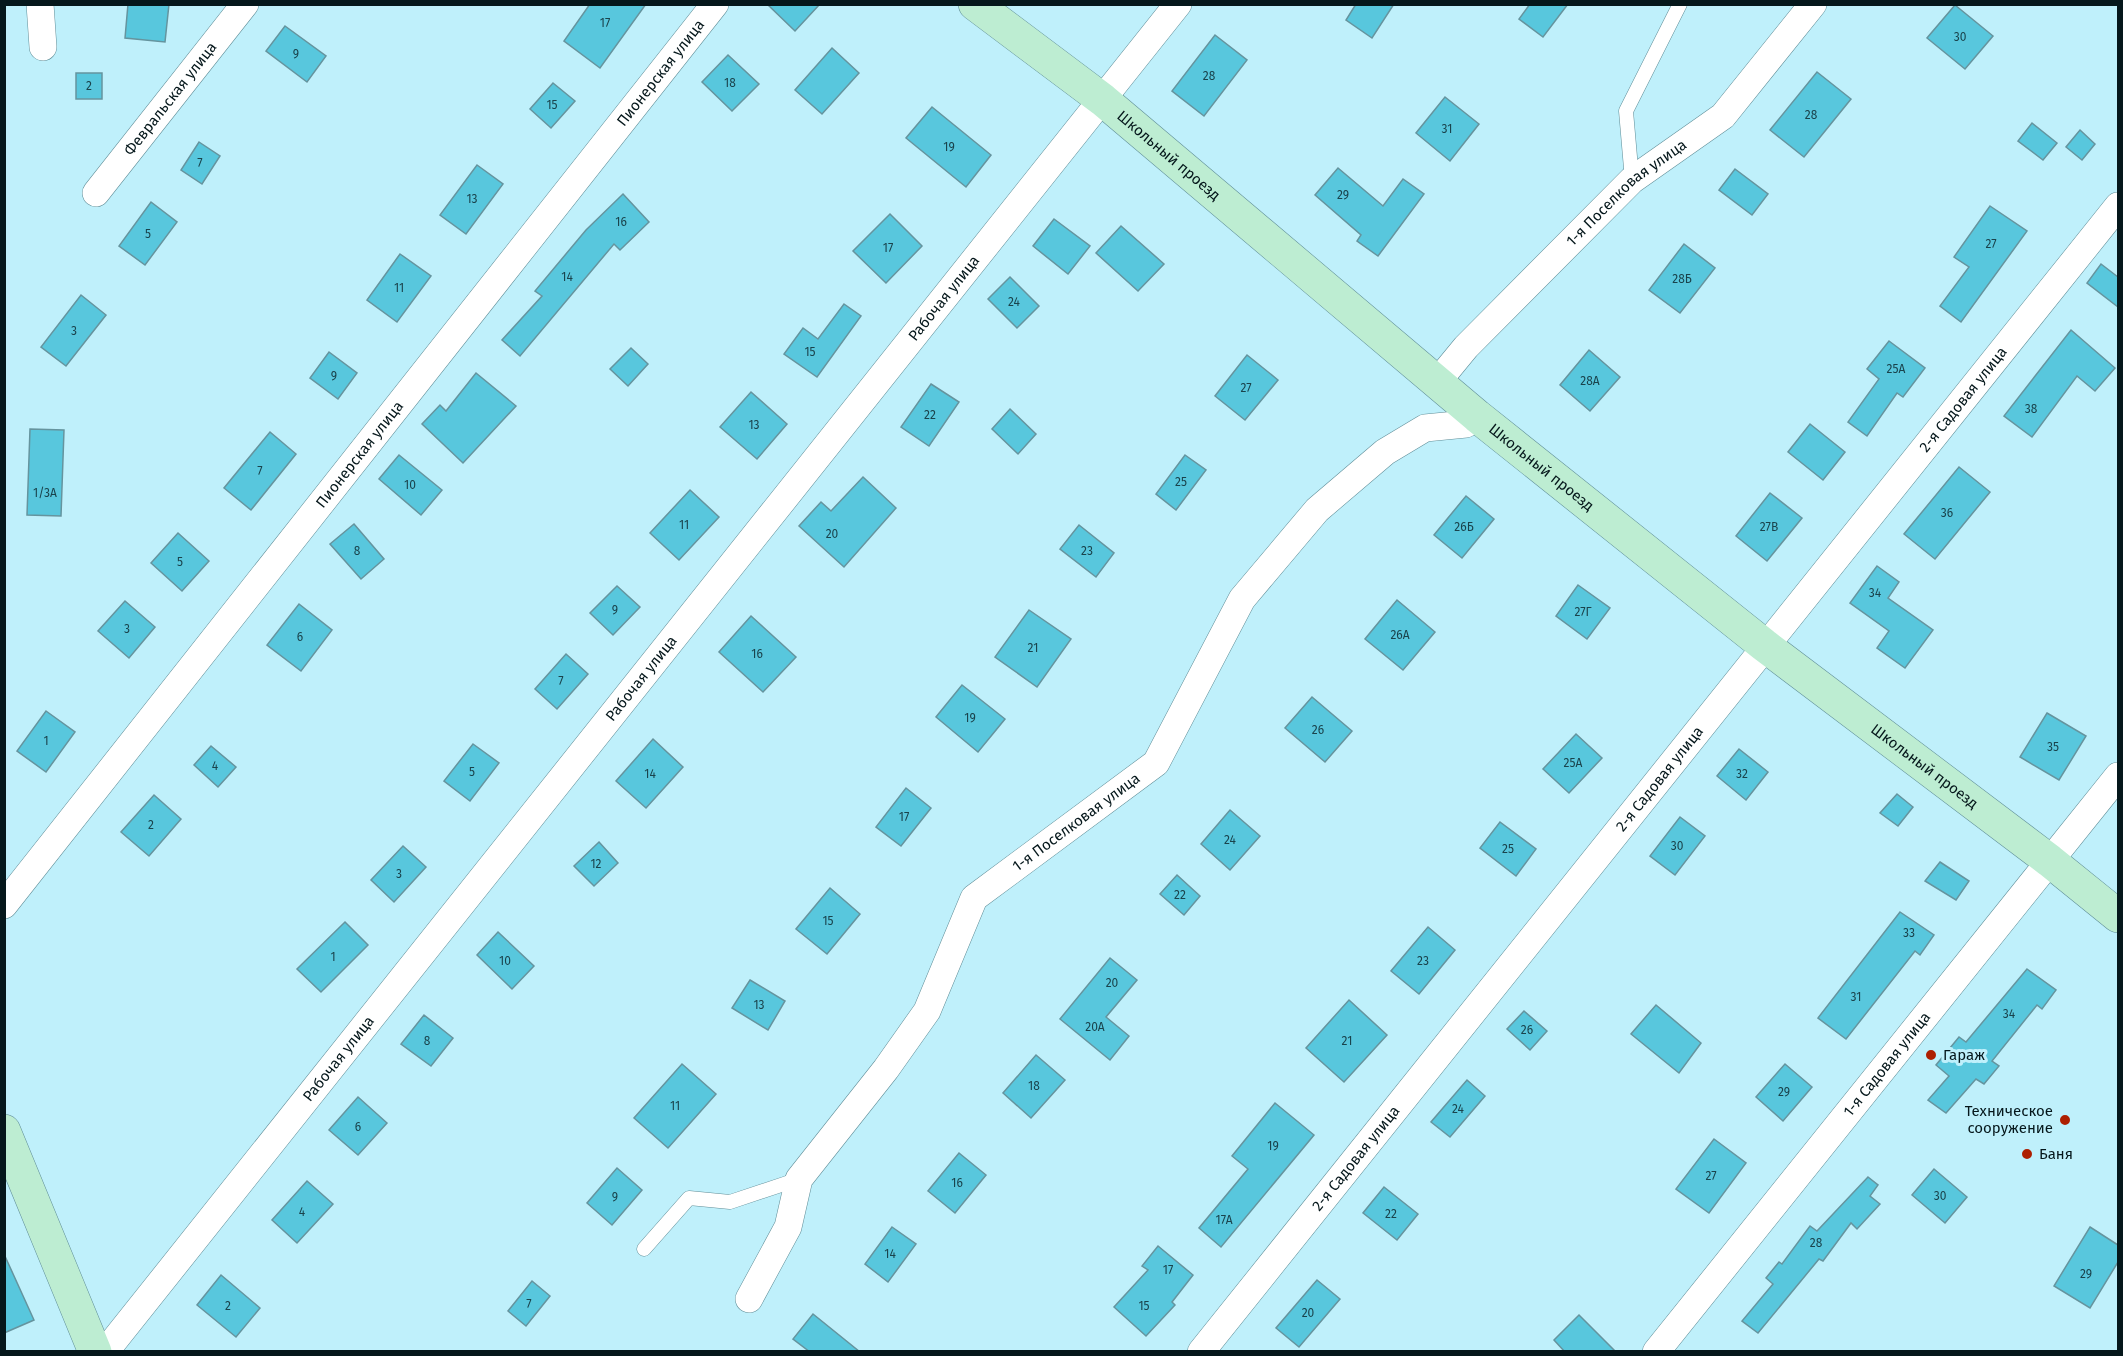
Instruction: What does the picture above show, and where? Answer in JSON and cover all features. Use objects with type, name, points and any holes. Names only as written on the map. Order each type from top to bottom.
[{"type":"street","points":[[40,4],[43,46]]},
{"type":"street","name":"Февральская улица","points":[[96,193],[244,4]]},
{"type":"street","name":"Пионерская улица","points":[[6,901],[715,4]]},
{"type":"street","name":"Школьный проезд","points":[[975,4],[1103,100],[1477,416],[1764,645],[2050,861],[2118,916]]},
{"type":"street","name":"Рабочая улица","points":[[105,1352],[1178,4]]},
{"type":"street","name":"1-я Поселковая улица","points":[[1438,381],[1466,346],[1632,180],[1723,116],[1813,4]]},
{"type":"street","name":"2-я Садовая улица","points":[[1200,1352],[1764,645],[2118,206]]},
{"type":"street","name":"1-я Поселковая улица","points":[[748,1299],[788,1227],[799,1179],[886,1070],[927,1011],[975,898],[1156,763],[1242,599],[1317,510],[1385,452],[1425,428],[1466,424],[1477,416]]},
{"type":"street","name":"1-я Садовая улица","points":[[1656,1352],[2118,776]]},
{"type":"street","points":[[4,1131],[95,1352]]},
{"type":"lane","points":[[1632,180],[1626,111],[1680,4]]},
{"type":"lane","points":[[644,1249],[688,1198],[729,1203],[799,1179]]},
{"type":"building","points":[[128,4],[169,4],[165,42],[125,38]]},
{"type":"building","points":[[590,4],[646,4],[600,68],[564,41]]},
{"type":"building","points":[[767,4],[820,4],[795,31]]},
{"type":"building","points":[[1356,4],[1394,4],[1372,38],[1346,20]]},
{"type":"building","points":[[1530,4],[1568,4],[1543,37],[1519,19]]},
{"type":"building","points":[[1955,5],[1993,36],[1965,69],[1927,38]]},
{"type":"building","points":[[285,26],[326,56],[307,82],[266,51]]},
{"type":"building","points":[[1215,35],[1247,60],[1204,116],[1172,91]]},
{"type":"building","points":[[832,48],[859,73],[822,114],[795,90]]},
{"type":"building","points":[[728,55],[759,84],[732,111],[702,82]]},
{"type":"building","points":[[1817,72],[1851,99],[1804,157],[1770,130]]},
{"type":"building","points":[[76,73],[102,73],[102,99],[76,99]]},
{"type":"building","points":[[553,83],[575,101],[551,128],[530,109]]},
{"type":"building","points":[[1445,97],[1479,124],[1450,161],[1416,133]]},
{"type":"building","points":[[932,107],[991,155],[966,187],[906,138]]},
{"type":"building","points":[[2032,123],[2057,143],[2043,160],[2018,141]]},
{"type":"building","points":[[2080,130],[2095,144],[2082,160],[2066,147]]},
{"type":"building","points":[[199,142],[220,156],[202,184],[181,170]]},
{"type":"building","points":[[477,165],[503,184],[466,234],[440,215]]},
{"type":"building","points":[[1338,168],[1383,206],[1403,179],[1424,194],[1378,256],[1357,241],[1361,235],[1315,195]]},
{"type":"building","points":[[1735,169],[1768,194],[1752,215],[1719,190]]},
{"type":"building","points":[[623,194],[649,222],[620,250],[614,244],[520,356],[502,340],[542,296],[535,291],[586,230]]},
{"type":"building","points":[[151,202],[177,222],[145,265],[119,246]]},
{"type":"building","points":[[1990,206],[2027,231],[1961,322],[1940,306],[1969,267],[1954,257]]},
{"type":"building","points":[[890,214],[922,246],[886,283],[853,251]]},
{"type":"building","points":[[1054,219],[1090,246],[1068,274],[1033,246]]},
{"type":"building","points":[[1121,226],[1164,264],[1138,291],[1096,253]]},
{"type":"building","points":[[1684,244],[1715,268],[1680,313],[1649,290]]},
{"type":"building","points":[[400,254],[431,276],[397,322],[367,300]]},
{"type":"building","points":[[2101,264],[2118,277],[2118,307],[2087,283]]},
{"type":"building","points":[[1010,277],[1039,306],[1017,328],[988,299]]},
{"type":"building","points":[[81,295],[106,315],[66,366],[41,347]]},
{"type":"building","points":[[844,304],[861,316],[817,377],[784,354],[803,328],[818,339]]},
{"type":"building","points":[[2071,330],[2115,368],[2095,391],[2077,376],[2032,437],[2004,416]]},
{"type":"building","points":[[1889,341],[1925,368],[1903,397],[1897,393],[1867,436],[1848,422],[1879,379],[1867,369]]},
{"type":"building","points":[[631,348],[648,364],[628,386],[610,369]]},
{"type":"building","points":[[1589,350],[1620,377],[1590,411],[1560,385]]},
{"type":"building","points":[[329,352],[357,373],[338,399],[310,378]]},
{"type":"building","points":[[1247,355],[1278,380],[1245,420],[1215,396]]},
{"type":"building","points":[[476,373],[516,406],[463,463],[422,424],[440,405],[446,411]]},
{"type":"building","points":[[931,384],[959,402],[929,446],[901,427]]},
{"type":"building","points":[[751,392],[787,424],[757,459],[720,427]]},
{"type":"building","points":[[1010,409],[1036,434],[1018,454],[992,429]]},
{"type":"building","points":[[1810,424],[1845,452],[1823,480],[1788,452]]},
{"type":"building","points":[[30,429],[64,430],[61,516],[27,515]]},
{"type":"building","points":[[270,432],[296,454],[251,510],[224,488]]},
{"type":"building","points":[[399,455],[442,490],[421,515],[379,479]]},
{"type":"building","points":[[1185,455],[1206,470],[1176,510],[1156,494]]},
{"type":"building","points":[[1959,467],[1990,492],[1935,559],[1904,534]]},
{"type":"building","points":[[863,477],[896,508],[844,567],[799,526],[821,502],[831,511]]},
{"type":"building","points":[[690,490],[719,517],[679,560],[650,533]]},
{"type":"building","points":[[1770,493],[1802,518],[1767,561],[1736,536]]},
{"type":"building","points":[[1466,496],[1494,519],[1462,558],[1434,535]]},
{"type":"building","points":[[354,524],[384,559],[361,579],[330,544]]},
{"type":"building","points":[[1079,525],[1114,553],[1096,577],[1060,549]]},
{"type":"building","points":[[178,533],[209,561],[182,591],[151,563]]},
{"type":"building","points":[[1877,566],[1899,582],[1888,598],[1933,630],[1905,668],[1877,648],[1889,631],[1850,603]]},
{"type":"building","points":[[1578,585],[1610,608],[1587,639],[1556,616]]},
{"type":"building","points":[[617,586],[640,607],[613,635],[590,613]]},
{"type":"building","points":[[1397,600],[1435,632],[1403,670],[1365,639]]},
{"type":"building","points":[[125,601],[155,627],[129,658],[98,631]]},
{"type":"building","points":[[299,604],[332,630],[301,671],[267,645]]},
{"type":"building","points":[[1029,610],[1071,639],[1037,687],[995,657]]},
{"type":"building","points":[[751,616],[796,657],[763,692],[719,652]]},
{"type":"building","points":[[566,654],[588,674],[557,709],[535,689]]},
{"type":"building","points":[[962,685],[1005,719],[978,752],[936,717]]},
{"type":"building","points":[[1312,697],[1352,731],[1325,762],[1285,728]]},
{"type":"building","points":[[46,711],[75,732],[46,772],[17,751]]},
{"type":"building","points":[[2047,713],[2086,736],[2059,780],[2020,757]]},
{"type":"building","points":[[1576,734],[1602,758],[1569,793],[1543,769]]},
{"type":"building","points":[[653,739],[683,767],[646,808],[616,781]]},
{"type":"building","points":[[473,744],[499,763],[470,801],[444,781]]},
{"type":"building","points":[[211,746],[236,767],[218,787],[194,765]]},
{"type":"building","points":[[1739,749],[1768,772],[1746,800],[1717,776]]},
{"type":"building","points":[[906,788],[931,808],[901,846],[876,827]]},
{"type":"building","points":[[1897,794],[1913,807],[1898,826],[1880,813]]},
{"type":"building","points":[[154,795],[181,819],[149,856],[121,832]]},
{"type":"building","points":[[1230,810],[1260,836],[1230,870],[1201,844]]},
{"type":"building","points":[[1680,817],[1705,836],[1675,875],[1650,856]]},
{"type":"building","points":[[1500,822],[1536,849],[1516,876],[1480,848]]},
{"type":"building","points":[[599,842],[618,863],[594,886],[574,866]]},
{"type":"building","points":[[403,846],[426,867],[394,902],[371,880]]},
{"type":"building","points":[[1940,862],[1969,881],[1956,900],[1925,881]]},
{"type":"building","points":[[1177,875],[1200,896],[1184,915],[1160,894]]},
{"type":"building","points":[[830,888],[860,914],[827,954],[796,929]]},
{"type":"building","points":[[1900,912],[1934,935],[1920,955],[1915,951],[1846,1039],[1818,1018]]},
{"type":"building","points":[[345,922],[368,945],[321,992],[297,969]]},
{"type":"building","points":[[1428,927],[1455,950],[1419,994],[1391,971]]},
{"type":"building","points":[[498,932],[534,966],[512,989],[477,955]]},
{"type":"building","points":[[1110,958],[1137,980],[1106,1017],[1129,1036],[1110,1060],[1060,1019]]},
{"type":"building","points":[[2027,969],[2056,990],[2042,1009],[2037,1005],[1992,1061],[1999,1066],[1984,1084],[1976,1079],[1946,1113],[1928,1100],[1949,1076],[1936,1065],[1959,1037],[1966,1042]]},
{"type":"building","points":[[750,980],[785,1001],[768,1030],[732,1008]]},
{"type":"building","points":[[1349,1000],[1387,1035],[1344,1082],[1306,1048]]},
{"type":"building","points":[[1656,1005],[1701,1043],[1679,1073],[1631,1034]]},
{"type":"building","points":[[1524,1011],[1547,1031],[1530,1050],[1507,1029]]},
{"type":"building","points":[[424,1015],[453,1038],[431,1066],[401,1044]]},
{"type":"building","points":[[1036,1055],[1065,1080],[1031,1118],[1003,1093]]},
{"type":"building","points":[[682,1064],[716,1094],[668,1148],[634,1118]]},
{"type":"building","points":[[1785,1064],[1812,1087],[1783,1121],[1756,1097]]},
{"type":"building","points":[[1467,1080],[1485,1096],[1450,1137],[1431,1122]]},
{"type":"building","points":[[358,1097],[387,1123],[358,1155],[329,1130]]},
{"type":"building","points":[[1275,1103],[1314,1135],[1221,1247],[1199,1228],[1248,1169],[1232,1156]]},
{"type":"building","points":[[1714,1139],[1746,1163],[1709,1213],[1676,1189]]},
{"type":"building","points":[[959,1153],[986,1175],[955,1213],[928,1191]]},
{"type":"building","points":[[617,1168],[642,1190],[612,1225],[587,1203]]},
{"type":"building","points":[[1934,1169],[1967,1197],[1945,1223],[1912,1195]]},
{"type":"building","points":[[1868,1177],[1878,1185],[1870,1196],[1880,1204],[1857,1229],[1851,1223],[1823,1261],[1819,1259],[1758,1333],[1742,1321],[1773,1284],[1766,1278],[1779,1262],[1782,1264],[1810,1226],[1817,1231]]},
{"type":"building","points":[[307,1181],[333,1204],[297,1243],[272,1220]]},
{"type":"building","points":[[1384,1187],[1418,1214],[1397,1240],[1363,1213]]},
{"type":"building","points":[[892,1227],[916,1244],[888,1282],[865,1264]]},
{"type":"building","points":[[2090,1227],[2118,1245],[2118,1262],[2090,1308],[2054,1286]]},
{"type":"building","points":[[1158,1246],[1193,1275],[1172,1302],[1175,1305],[1146,1336],[1114,1307],[1148,1270],[1142,1266]]},
{"type":"building","points":[[4,1254],[34,1320],[4,1333]]},
{"type":"building","points":[[221,1275],[260,1308],[236,1337],[197,1305]]},
{"type":"building","points":[[1317,1280],[1340,1299],[1299,1347],[1276,1328]]},
{"type":"building","points":[[532,1281],[550,1296],[526,1326],[508,1311]]},
{"type":"building","points":[[813,1314],[860,1352],[810,1352],[793,1339]]},
{"type":"building","points":[[1579,1315],[1616,1352],[1565,1352],[1554,1340]]},
{"type":"place","name":"Гараж","points":[[1931,1055]]},
{"type":"place","name":"Техническое сооружение","points":[[2065,1120]]},
{"type":"place","name":"Баня","points":[[2027,1154]]}]
